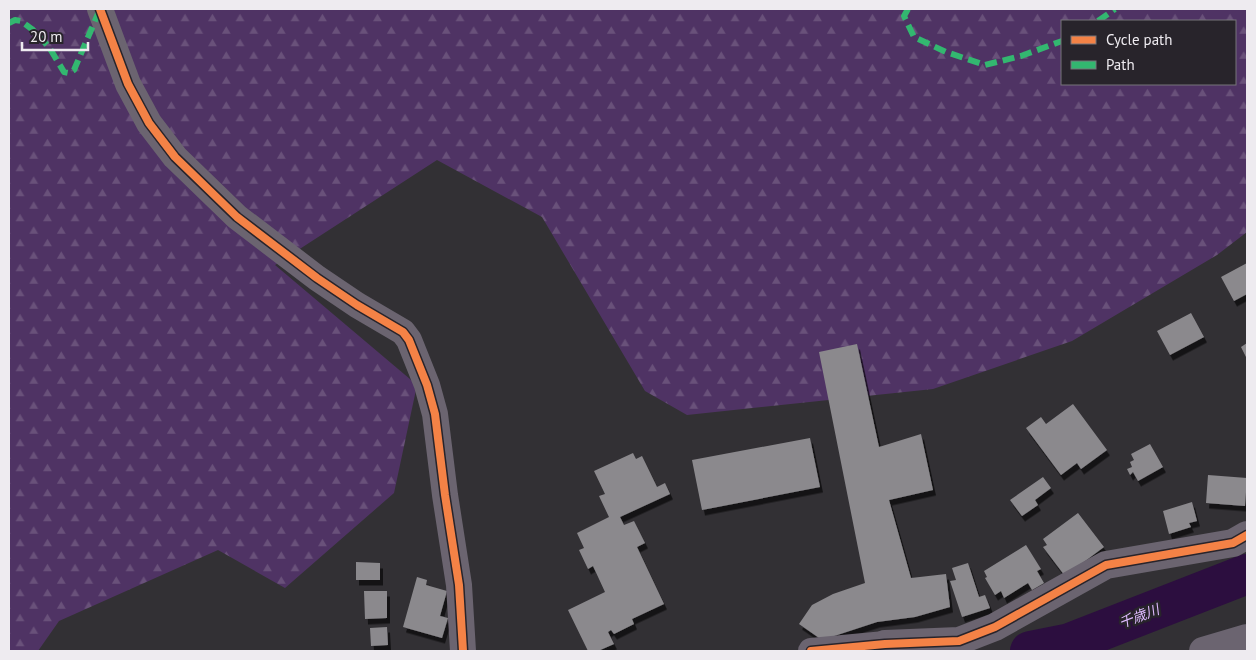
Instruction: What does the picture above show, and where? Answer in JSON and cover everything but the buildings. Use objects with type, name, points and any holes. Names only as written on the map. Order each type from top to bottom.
[{"type":"street","points":[[100,9],[128,84],[149,124],[174,157],[237,217],[317,278],[357,305],[403,332],[410,340],[427,385],[435,414],[445,495],[460,585],[462,651]]},
{"type":"street","points":[[810,651],[885,648],[959,641],[995,627],[1106,565],[1233,543],[1247,535]]},
{"type":"street","points":[[1203,651],[1247,638]]},
{"type":"green space","points":[[9,9],[1247,9],[1247,232],[1217,255],[1072,341],[933,389],[687,415],[645,391],[542,217],[437,160],[275,265],[417,385],[394,493],[285,588],[218,550],[59,621],[38,651],[9,651]]},
{"type":"waterway","name":"千歳川","points":[[1030,651],[1070,643],[1247,574]]},
{"type":"marked path","points":[[9,23],[15,20],[21,21],[33,30],[49,47],[64,72],[69,73],[74,70],[100,9]]},
{"type":"marked path","points":[[908,9],[904,16],[914,37],[946,52],[985,65],[1021,56],[1061,41]]},
{"type":"marked path","points":[[1099,20],[1115,9]]},
{"type":"cycle path","points":[[100,9],[128,84],[149,123],[175,157],[237,217],[317,278],[357,305],[403,332],[409,340],[427,385],[435,414],[459,585],[463,651]]},
{"type":"cycle path","points":[[811,651],[885,644],[959,641],[995,627],[1106,565],[1233,543],[1247,535]]}]
